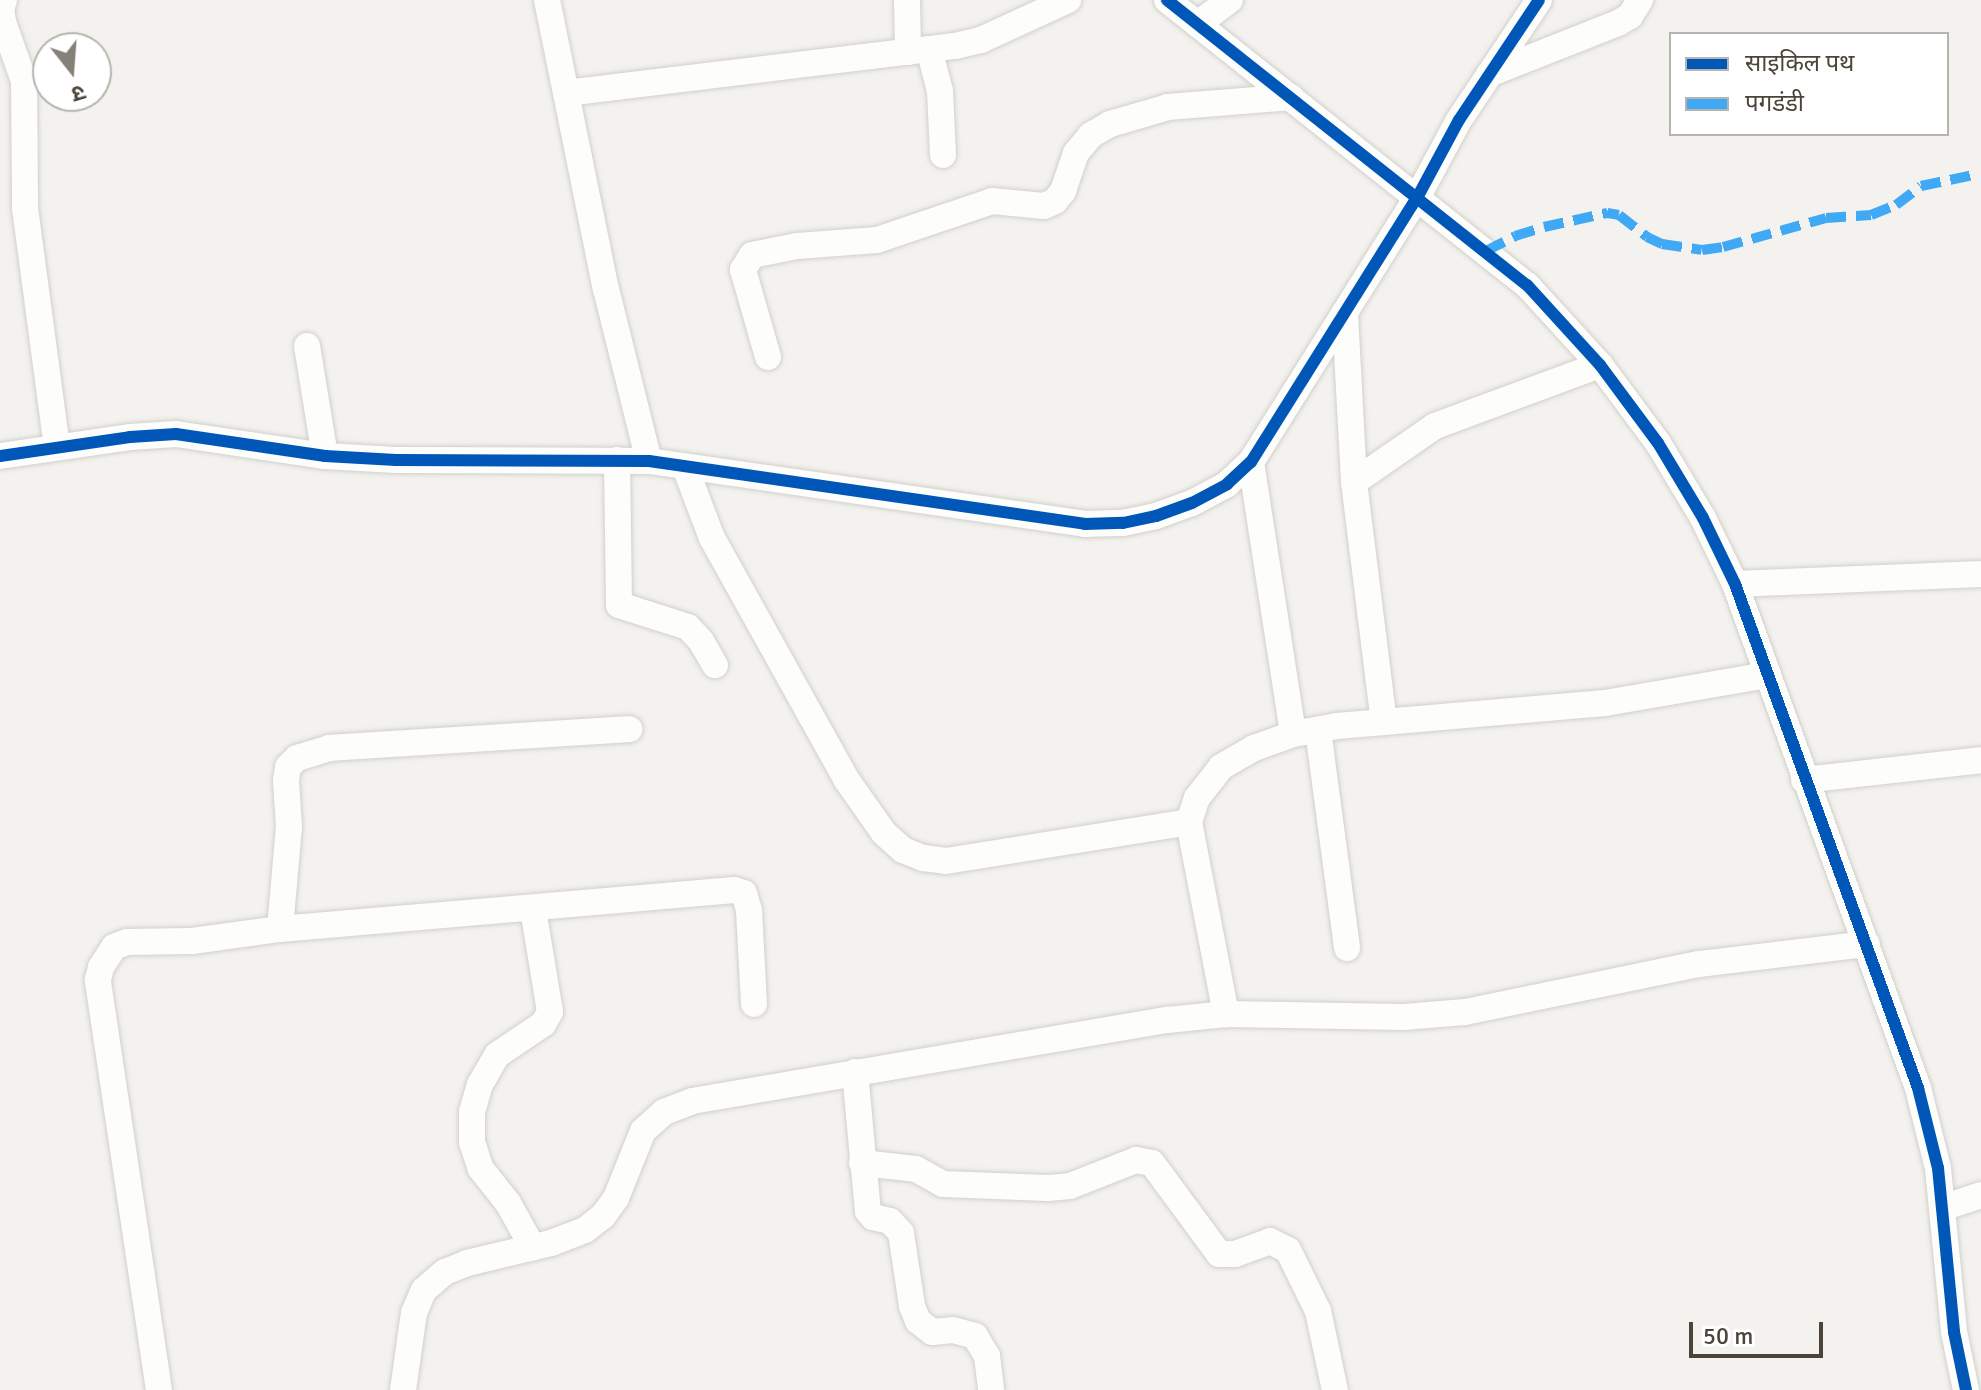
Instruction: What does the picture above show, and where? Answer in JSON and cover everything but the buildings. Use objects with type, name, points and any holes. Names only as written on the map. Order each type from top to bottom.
[{"type":"street","points":[[4,0],[1,9],[3,22],[24,81],[25,208],[57,447]]},
{"type":"street","points":[[547,0],[606,289],[649,461]]},
{"type":"street","points":[[907,0],[919,51],[940,91],[943,155]]},
{"type":"street","points":[[566,93],[919,51],[981,40],[1068,0]]},
{"type":"street","points":[[1167,0],[1527,285],[1600,365],[1658,443],[1703,518],[1735,584],[1918,1088],[1938,1168],[1954,1332],[1966,1390]]},
{"type":"street","points":[[1198,24],[1230,0]]},
{"type":"street","points":[[0,456],[176,434],[325,456],[396,460],[649,461],[1085,524],[1123,523],[1192,503],[1227,484],[1251,462],[1418,196],[1459,120],[1539,0]]},
{"type":"street","points":[[1489,74],[1618,23],[1630,16],[1640,0]]},
{"type":"street","points":[[768,357],[743,270],[752,255],[797,246],[877,240],[992,201],[1044,206],[1055,201],[1063,191],[1076,153],[1091,135],[1110,124],[1168,107],[1291,97]]},
{"type":"street","points":[[1345,315],[1354,482],[1384,722]]},
{"type":"street","points":[[307,346],[325,456]]},
{"type":"street","points":[[1354,482],[1435,426],[1600,365]]},
{"type":"street","points":[[617,460],[619,605],[688,627],[701,641],[715,665]]},
{"type":"street","points":[[1251,462],[1347,948]]},
{"type":"street","points":[[685,467],[712,538],[846,779],[884,833],[903,850],[923,858],[946,861],[1189,822]]},
{"type":"street","points":[[1735,584],[1981,574]]},
{"type":"street","points":[[1226,1014],[1189,822],[1197,798],[1221,767],[1254,748],[1305,732],[1605,703],[1767,675]]},
{"type":"street","points":[[280,929],[289,827],[286,780],[288,767],[297,758],[329,748],[629,729]]},
{"type":"street","points":[[1804,780],[1981,760]]},
{"type":"street","points":[[159,1390],[98,980],[101,967],[114,947],[127,942],[192,941],[280,929],[734,890],[744,893],[749,911],[754,1004]]},
{"type":"street","points":[[533,909],[550,1012],[543,1024],[497,1055],[480,1084],[472,1112],[472,1142],[481,1169],[508,1203],[533,1248]]},
{"type":"street","points":[[403,1390],[414,1313],[424,1290],[445,1272],[467,1263],[533,1248],[585,1230],[603,1216],[616,1198],[643,1131],[664,1112],[738,1091],[1168,1020],[1226,1014],[1390,1017],[1465,1012],[1699,964],[1867,944]]},
{"type":"street","points":[[855,1072],[868,1211],[873,1217],[890,1221],[901,1233],[912,1306],[918,1321],[932,1332],[953,1330],[975,1336],[987,1356],[991,1390]]},
{"type":"street","points":[[862,1163],[916,1169],[943,1184],[1048,1188],[1070,1186],[1136,1160],[1145,1160],[1158,1169],[1219,1254],[1235,1254],[1270,1241],[1288,1250],[1318,1311],[1335,1390]]},
{"type":"street","points":[[1942,1208],[1981,1195]]},
{"type":"marked path","points":[[1486,251],[1515,236],[1607,213],[1619,215],[1647,237],[1662,244],[1702,250],[1723,247],[1826,218],[1871,215],[1896,205],[1921,186],[1973,175]]},
{"type":"cycle path","points":[[1167,0],[1527,285],[1600,365],[1658,443],[1703,518],[1735,584],[1918,1088],[1938,1168],[1954,1332],[1966,1390]]},
{"type":"cycle path","points":[[0,456],[130,437],[176,434],[325,456],[396,460],[649,461],[1085,524],[1123,523],[1156,516],[1192,503],[1227,484],[1251,462],[1418,196],[1459,120],[1539,0]]}]
